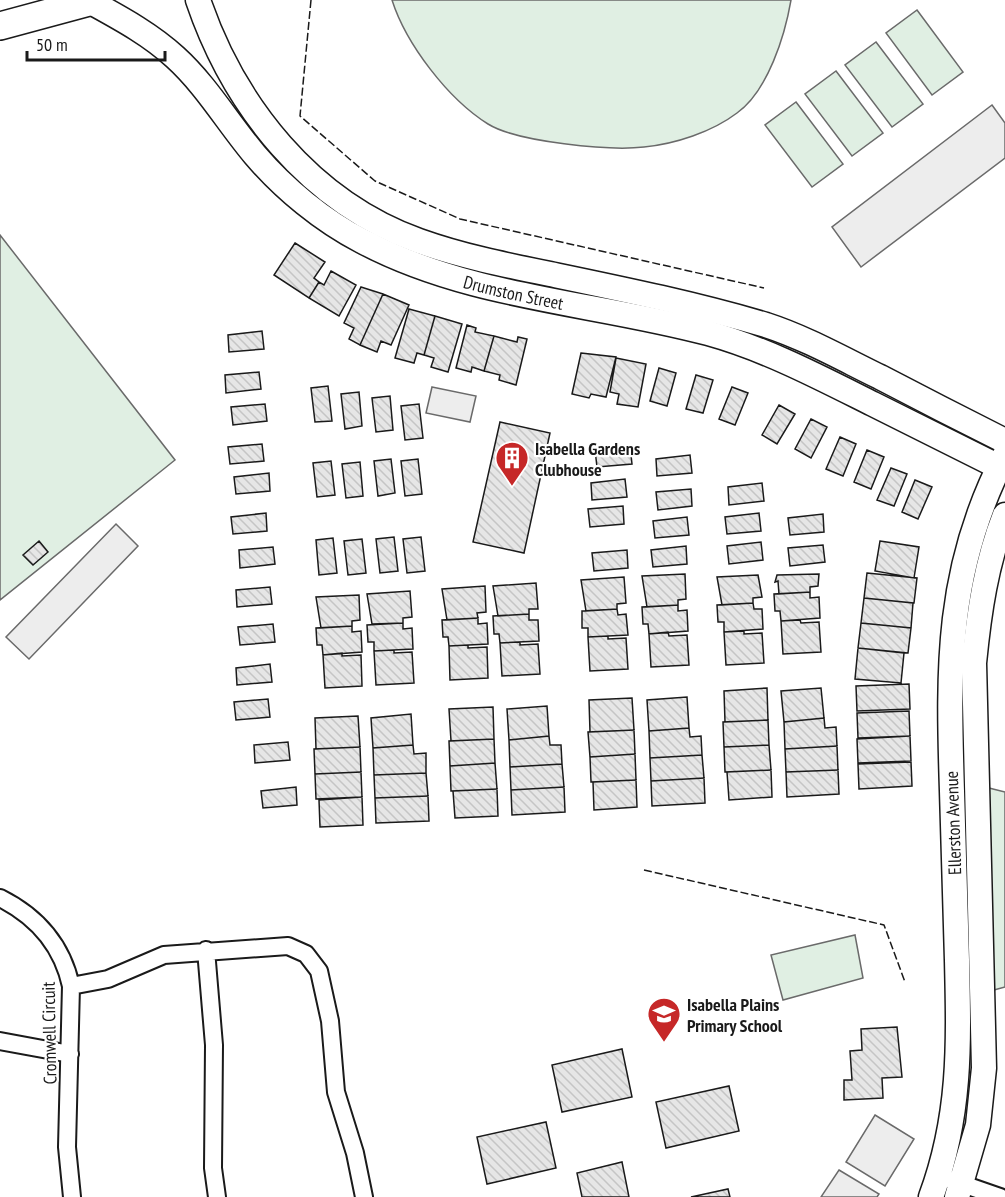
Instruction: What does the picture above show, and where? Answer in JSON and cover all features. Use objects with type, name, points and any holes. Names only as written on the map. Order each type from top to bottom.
[{"type":"main road","points":[[0,26],[89,1]]},
{"type":"street","name":"Drumston Street","points":[[198,0],[224,66],[245,101],[269,134],[297,163],[328,189],[370,218],[416,240],[465,256],[706,308],[774,328],[836,354],[1005,441]]},
{"type":"street","name":"Drumston Street","points":[[89,1],[136,27],[175,57],[209,94],[255,155],[273,174],[312,208],[359,240],[410,265],[464,283],[709,333],[771,354],[1003,464]]},
{"type":"street","name":"Ellerston Avenue","points":[[960,1191],[978,1125],[984,1068],[981,930],[965,841],[949,716],[950,652],[953,620],[968,547],[1003,464]]},
{"type":"street","name":"Ellerston Avenue","points":[[935,1187],[952,1126],[958,1070],[956,931],[965,841],[974,663],[985,579],[1005,515]]},
{"type":"street","name":"Cromwell Circuit","points":[[0,898],[27,913],[48,933],[60,954],[71,986],[68,1147],[72,1197]]},
{"type":"street","points":[[71,986],[108,979],[164,955],[206,950],[288,946],[306,954],[319,970],[330,1021],[336,1092],[355,1153],[364,1197]]},
{"type":"street","points":[[206,950],[214,1045],[213,1168],[217,1197]]},
{"type":"street","points":[[0,1041],[70,1054]]},
{"type":"street","points":[[935,1187],[1000,1197]]},
{"type":"green space","points":[[392,0],[791,0],[779,45],[766,77],[758,91],[737,113],[716,126],[680,140],[644,147],[609,148],[564,144],[520,136],[488,124],[458,100],[430,69],[407,34]]},
{"type":"green space","points":[[917,10],[963,72],[932,95],[886,33]]},
{"type":"green space","points":[[876,42],[923,104],[892,127],[845,65]]},
{"type":"green space","points":[[836,71],[883,133],[852,156],[805,94]]},
{"type":"green space","points":[[796,102],[843,164],[812,187],[765,125]]},
{"type":"green space","points":[[0,235],[175,460],[0,600]]},
{"type":"green space","points":[[989,788],[1005,792],[1005,987],[994,990]]},
{"type":"green space","points":[[855,935],[863,978],[783,1000],[771,955]]},
{"type":"shaded area","points":[[992,105],[1005,123],[1005,158],[861,267],[832,227]]},
{"type":"shaded area","points":[[432,387],[476,396],[470,422],[426,413]]},
{"type":"shaded area","points":[[116,524],[138,546],[29,659],[6,637]]},
{"type":"shaded area","points":[[875,1115],[914,1139],[885,1186],[846,1162]]},
{"type":"shaded area","points":[[839,1170],[879,1194],[877,1197],[821,1197]]},
{"type":"building","points":[[295,243],[325,262],[314,278],[319,282],[309,298],[274,275]]},
{"type":"building","points":[[331,271],[356,285],[339,316],[309,298],[319,282],[324,285]]},
{"type":"building","points":[[361,287],[383,294],[360,345],[349,339],[354,328],[344,323]]},
{"type":"building","points":[[383,294],[409,305],[391,345],[381,341],[377,352],[360,345]]},
{"type":"building","points":[[409,309],[435,316],[424,355],[417,353],[414,363],[395,358]]},
{"type":"building","points":[[435,316],[462,324],[448,372],[431,367],[434,358],[424,355]]},
{"type":"building","points":[[467,325],[476,328],[475,332],[494,336],[484,371],[472,367],[471,372],[456,368]]},
{"type":"building","points":[[262,331],[264,349],[229,352],[228,335]]},
{"type":"building","points":[[494,336],[517,342],[518,337],[527,339],[516,385],[499,380],[500,375],[484,371]]},
{"type":"building","points":[[581,353],[616,357],[606,397],[591,394],[589,398],[572,394]]},
{"type":"building","points":[[616,358],[646,364],[638,407],[617,404],[619,394],[610,392]]},
{"type":"building","points":[[659,368],[676,373],[667,406],[650,401]]},
{"type":"building","points":[[259,372],[261,389],[226,393],[225,375]]},
{"type":"building","points":[[696,375],[713,380],[703,413],[686,409]]},
{"type":"building","points":[[328,386],[332,421],[315,422],[311,388]]},
{"type":"building","points":[[732,387],[748,393],[735,425],[719,419]]},
{"type":"building","points":[[359,392],[362,426],[345,429],[341,394]]},
{"type":"building","points":[[390,396],[393,430],[376,432],[372,398]]},
{"type":"building","points":[[265,404],[267,421],[233,425],[231,407]]},
{"type":"building","points":[[419,404],[423,438],[405,440],[401,406]]},
{"type":"building","points":[[779,405],[795,414],[777,444],[762,435]]},
{"type":"building","points":[[811,419],[827,427],[811,458],[795,449]]},
{"type":"building","name":"Isabella Gardens Clubhouse","points":[[500,422],[550,433],[524,553],[473,542]]},
{"type":"building","points":[[840,437],[856,444],[843,476],[826,469]]},
{"type":"building","points":[[262,444],[264,461],[230,464],[228,447]]},
{"type":"building","points":[[630,446],[632,464],[597,467],[595,450]]},
{"type":"building","points":[[867,450],[884,457],[871,489],[854,482]]},
{"type":"building","points":[[690,455],[692,473],[657,476],[656,459]]},
{"type":"building","points":[[391,459],[395,493],[378,496],[374,461]]},
{"type":"building","points":[[418,459],[422,494],[405,496],[401,461]]},
{"type":"building","points":[[331,461],[335,495],[317,497],[313,463]]},
{"type":"building","points":[[360,462],[363,496],[346,498],[342,464]]},
{"type":"building","points":[[891,468],[907,474],[894,506],[877,500]]},
{"type":"building","points":[[269,473],[270,491],[236,494],[234,477]]},
{"type":"building","points":[[625,479],[627,497],[592,500],[591,483]]},
{"type":"building","points":[[915,480],[932,487],[918,519],[902,512]]},
{"type":"building","points":[[762,483],[764,501],[729,505],[728,487]]},
{"type":"building","points":[[691,489],[692,506],[658,510],[656,492]]},
{"type":"building","points":[[623,506],[624,524],[590,527],[588,509]]},
{"type":"building","points":[[266,513],[267,531],[233,534],[231,517]]},
{"type":"building","points":[[759,513],[761,531],[727,534],[725,517]]},
{"type":"building","points":[[823,514],[824,532],[790,535],[788,518]]},
{"type":"building","points":[[687,517],[689,535],[655,538],[653,521]]},
{"type":"building","points":[[394,537],[398,571],[380,573],[376,539]]},
{"type":"building","points":[[421,537],[425,571],[407,573],[403,539]]},
{"type":"building","points":[[333,538],[337,573],[319,575],[316,540]]},
{"type":"building","points":[[362,539],[366,573],[348,575],[344,541]]},
{"type":"building","points":[[39,541],[48,552],[33,565],[23,555]]},
{"type":"building","points":[[880,541],[919,547],[914,578],[875,571]]},
{"type":"building","points":[[761,542],[763,560],[729,564],[727,546]]},
{"type":"building","points":[[823,545],[825,562],[790,566],[788,548]]},
{"type":"building","points":[[686,546],[687,564],[653,567],[651,550]]},
{"type":"building","points":[[273,547],[275,564],[240,568],[239,550]]},
{"type":"building","points":[[627,550],[628,568],[594,571],[592,553]]},
{"type":"building","points":[[867,573],[917,578],[914,603],[864,598]]},
{"type":"building","points":[[685,574],[686,599],[678,600],[678,605],[647,607],[642,576]]},
{"type":"building","points":[[819,574],[818,586],[810,587],[810,592],[779,594],[778,581],[775,582],[777,575]]},
{"type":"building","points":[[758,575],[762,597],[753,598],[753,603],[722,605],[717,577]]},
{"type":"building","points":[[624,577],[626,603],[617,604],[617,609],[586,611],[581,580]]},
{"type":"building","points":[[536,583],[538,609],[529,609],[529,614],[498,616],[493,586]]},
{"type":"building","points":[[485,586],[486,612],[477,613],[478,618],[447,620],[442,589]]},
{"type":"building","points":[[270,587],[272,604],[237,607],[236,590]]},
{"type":"building","points":[[410,591],[412,617],[403,618],[403,623],[372,624],[367,594]]},
{"type":"building","points":[[810,592],[810,598],[819,597],[820,618],[781,621],[780,611],[775,611],[774,594]]},
{"type":"building","points":[[359,595],[360,620],[352,621],[352,626],[321,628],[316,597]]},
{"type":"building","points":[[864,598],[913,603],[911,628],[861,623]]},
{"type":"building","points":[[753,603],[754,609],[762,609],[763,629],[724,632],[724,622],[718,622],[717,605]]},
{"type":"building","points":[[678,605],[678,611],[687,610],[688,631],[649,634],[648,624],[643,624],[642,607]]},
{"type":"building","points":[[617,609],[618,615],[626,614],[628,635],[588,637],[588,628],[582,628],[582,611]]},
{"type":"building","points":[[529,614],[529,620],[538,620],[539,641],[500,643],[499,634],[494,634],[493,616]]},
{"type":"building","points":[[478,618],[478,624],[487,623],[488,644],[449,646],[448,637],[443,637],[442,620]]},
{"type":"building","points":[[800,620],[801,623],[819,622],[821,652],[783,654],[781,621]]},
{"type":"building","points":[[403,623],[403,629],[412,628],[413,649],[374,651],[374,642],[368,642],[367,625]]},
{"type":"building","points":[[861,623],[911,628],[908,653],[858,648]]},
{"type":"building","points":[[273,624],[275,642],[240,645],[238,627]]},
{"type":"building","points":[[352,626],[352,632],[361,631],[362,652],[323,655],[322,645],[317,645],[316,628]]},
{"type":"building","points":[[744,631],[744,634],[762,633],[764,663],[726,665],[724,632]]},
{"type":"building","points":[[668,632],[669,636],[687,635],[689,665],[651,667],[649,634]]},
{"type":"building","points":[[608,636],[608,639],[626,638],[628,669],[590,671],[588,637]]},
{"type":"building","points":[[520,642],[520,645],[538,644],[540,674],[502,676],[500,643]]},
{"type":"building","points":[[468,645],[468,648],[487,647],[488,678],[450,680],[449,646]]},
{"type":"building","points":[[858,648],[904,653],[901,683],[855,679]]},
{"type":"building","points":[[394,650],[394,653],[412,652],[414,683],[376,685],[374,651]]},
{"type":"building","points":[[342,653],[342,656],[361,655],[362,686],[325,688],[323,655]]},
{"type":"building","points":[[270,664],[272,682],[237,685],[236,668]]},
{"type":"building","points":[[909,684],[910,709],[857,711],[856,686]]},
{"type":"building","points":[[767,688],[768,720],[725,722],[724,691]]},
{"type":"building","points":[[821,688],[824,718],[784,722],[781,691]]},
{"type":"building","points":[[687,697],[689,728],[649,731],[647,700]]},
{"type":"building","points":[[632,698],[634,730],[590,732],[589,700]]},
{"type":"building","points":[[268,699],[270,717],[236,720],[234,702]]},
{"type":"building","points":[[547,706],[549,736],[509,740],[507,709]]},
{"type":"building","points":[[493,707],[494,739],[451,741],[449,709]]},
{"type":"building","points":[[909,711],[910,736],[858,738],[857,713]]},
{"type":"building","points":[[411,714],[413,745],[373,748],[371,718]]},
{"type":"building","points":[[358,716],[360,747],[316,749],[315,718]]},
{"type":"building","points":[[824,718],[825,728],[836,727],[837,746],[785,749],[784,722]]},
{"type":"building","points":[[768,720],[769,745],[724,747],[723,722]]},
{"type":"building","points":[[689,728],[690,737],[701,736],[702,755],[650,758],[649,731]]},
{"type":"building","points":[[634,730],[635,754],[590,757],[588,732]]},
{"type":"building","points":[[549,736],[550,745],[561,745],[562,764],[510,767],[509,740]]},
{"type":"building","points":[[910,736],[911,761],[858,763],[857,739]]},
{"type":"building","points":[[494,739],[495,763],[450,766],[449,741]]},
{"type":"building","points":[[288,742],[290,760],[255,763],[254,745]]},
{"type":"building","points":[[413,745],[414,754],[426,753],[426,773],[374,775],[373,748]]},
{"type":"building","points":[[769,745],[771,770],[725,772],[724,747]]},
{"type":"building","points":[[837,746],[838,770],[786,772],[785,749]]},
{"type":"building","points":[[360,747],[361,772],[315,774],[314,749]]},
{"type":"building","points":[[635,754],[636,780],[591,782],[590,757]]},
{"type":"building","points":[[702,755],[704,778],[651,781],[650,758]]},
{"type":"building","points":[[911,762],[912,786],[859,789],[858,764]]},
{"type":"building","points":[[495,763],[497,789],[451,791],[450,766]]},
{"type":"building","points":[[562,764],[564,787],[511,790],[510,767]]},
{"type":"building","points":[[771,770],[772,797],[729,800],[727,772]]},
{"type":"building","points":[[838,770],[839,794],[787,797],[786,772]]},
{"type":"building","points":[[361,772],[362,797],[316,799],[315,774]]},
{"type":"building","points":[[426,773],[428,796],[375,798],[374,775]]},
{"type":"building","points":[[704,778],[705,803],[652,806],[651,781]]},
{"type":"building","points":[[636,780],[637,807],[594,810],[593,782]]},
{"type":"building","points":[[296,787],[297,805],[263,808],[261,791]]},
{"type":"building","points":[[564,787],[565,812],[512,815],[511,790]]},
{"type":"building","points":[[497,789],[498,816],[455,818],[453,791]]},
{"type":"building","points":[[428,796],[429,821],[376,823],[375,798]]},
{"type":"building","points":[[362,797],[363,825],[320,827],[319,800]]},
{"type":"building","points":[[897,1027],[902,1077],[882,1078],[883,1098],[844,1100],[844,1080],[852,1080],[850,1051],[862,1050],[861,1029]]},
{"type":"building","points":[[622,1049],[632,1097],[562,1112],[552,1065]]},
{"type":"building","points":[[729,1086],[739,1131],[666,1148],[656,1102]]},
{"type":"building","points":[[546,1122],[556,1168],[487,1184],[477,1137]]},
{"type":"building","points":[[622,1162],[629,1197],[582,1197],[577,1173]]},
{"type":"building","points":[[728,1189],[730,1197],[691,1197]]},
{"type":"fence","points":[[311,0],[300,116],[375,181],[460,219],[764,288]]},
{"type":"fence","points":[[644,870],[884,925],[905,982]]},
{"type":"place","name":"Isabella Gardens Clubhouse","points":[[512,487]]},
{"type":"place","name":"Isabella Plains Primary School","points":[[664,1043]]}]
